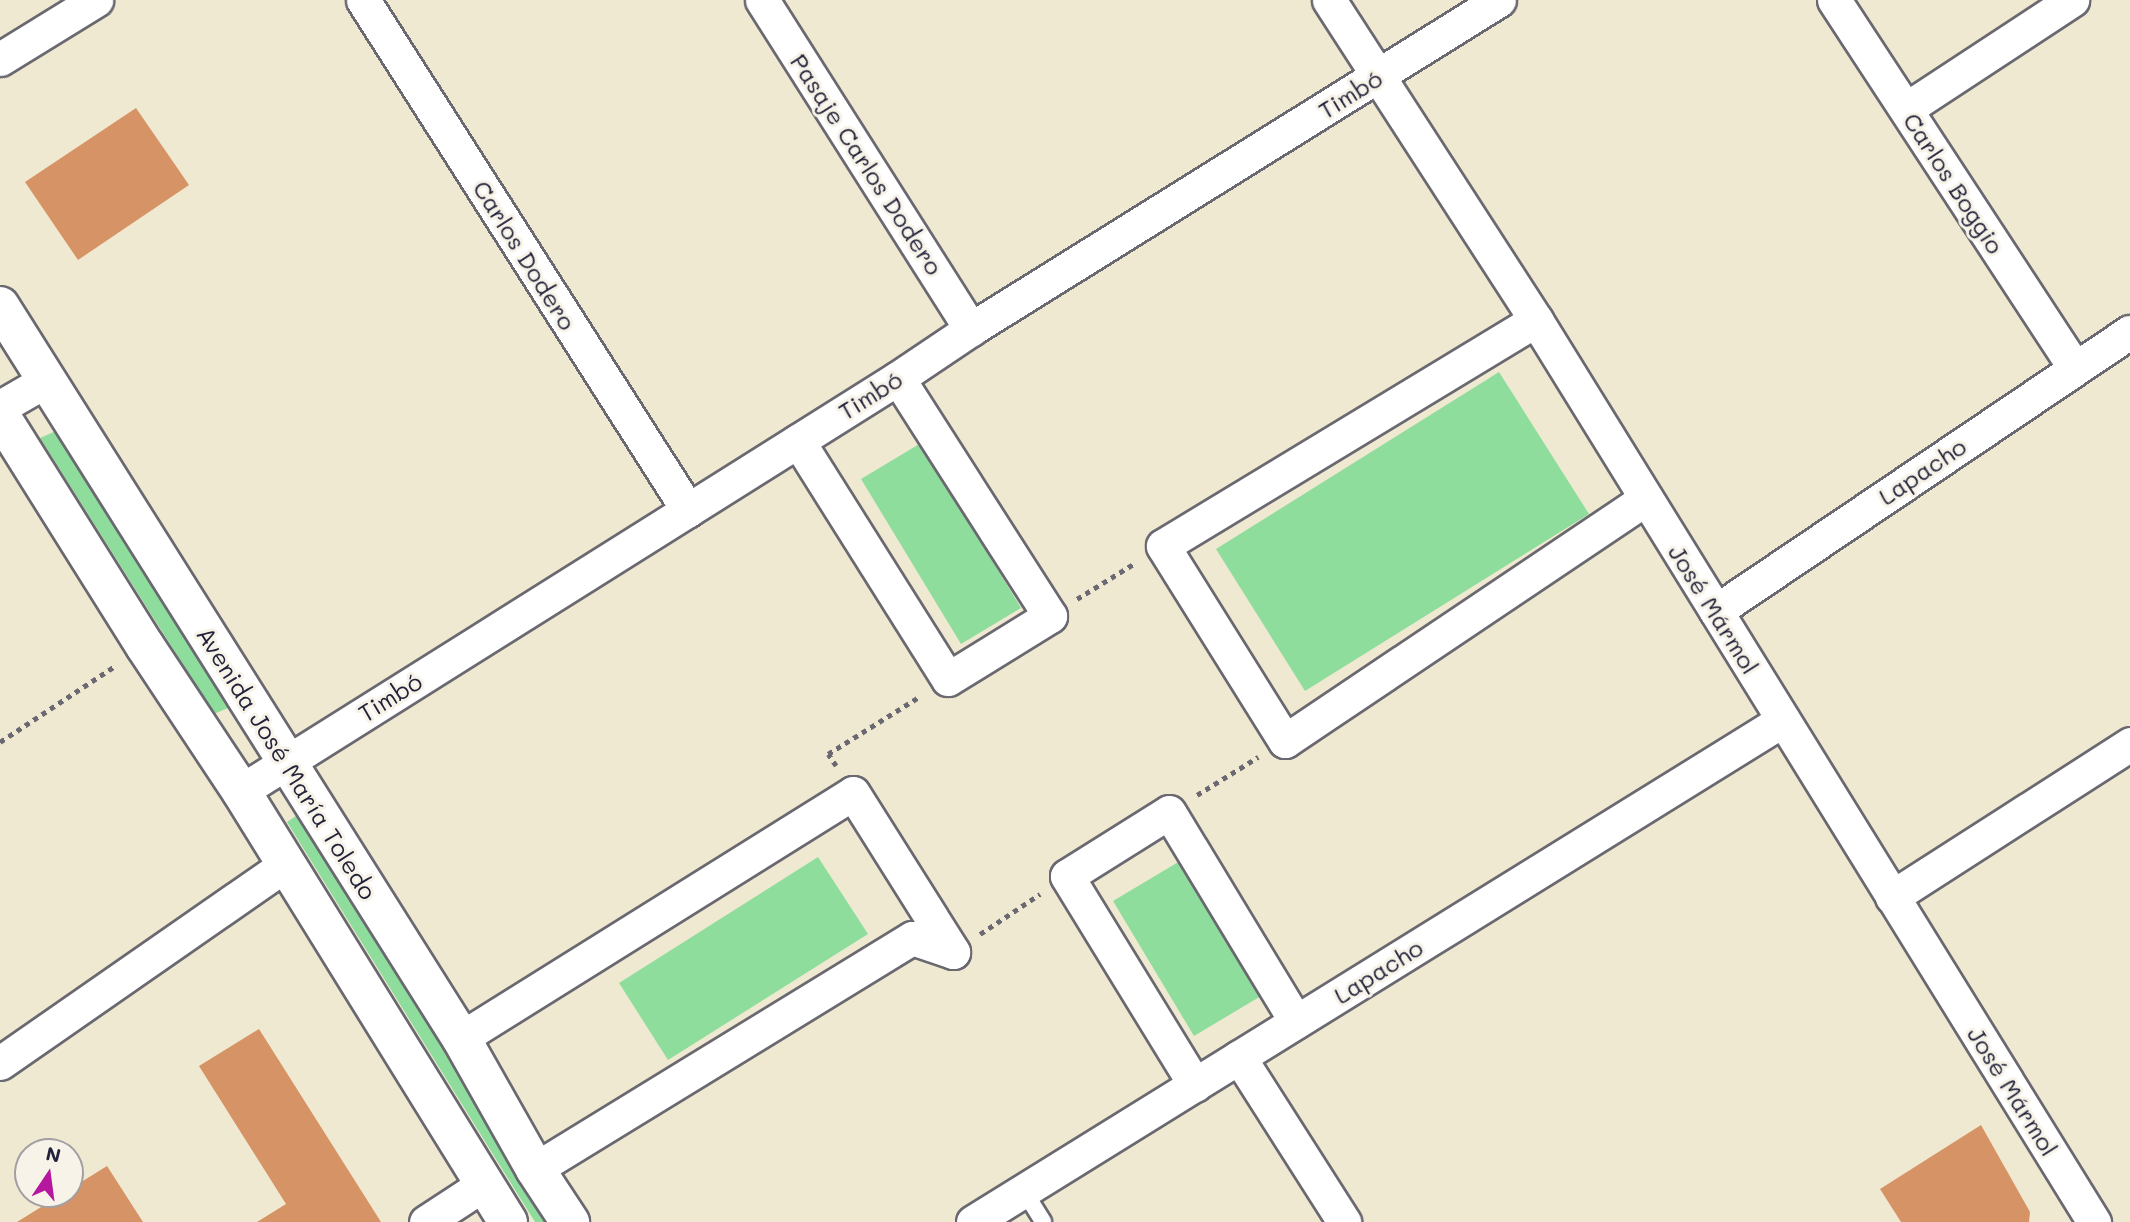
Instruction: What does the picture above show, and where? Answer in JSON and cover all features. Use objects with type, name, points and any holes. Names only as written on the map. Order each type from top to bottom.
[{"type":"main road","name":"Avenida José María Toledo","points":[[0,306],[461,1038],[535,1169],[570,1222]]},
{"type":"main road","points":[[0,415],[145,646],[241,791],[508,1222]]},
{"type":"street","points":[[0,60],[96,0]]},
{"type":"street","name":"Carlos Dodero","points":[[363,0],[688,510]]},
{"type":"street","name":"Pasaje Carlos Dodero","points":[[762,0],[971,328]]},
{"type":"street","name":"José Mármol","points":[[1329,0],[1536,320],[2094,1222]]},
{"type":"street","name":"Timbó","points":[[241,791],[898,378],[971,328],[1499,0]]},
{"type":"street","name":"Carlos Boggio","points":[[1834,0],[2074,367]]},
{"type":"street","points":[[1906,109],[2072,0]]},
{"type":"street","points":[[1536,320],[1163,546],[1285,741],[1646,498]]},
{"type":"street","name":"Lapacho","points":[[1716,611],[2074,367],[2130,332]]},
{"type":"street","points":[[798,441],[948,679],[1050,616],[898,378]]},
{"type":"street","points":[[0,407],[47,380]]},
{"type":"street","name":"Lapacho","points":[[973,1222],[1783,720]]},
{"type":"street","points":[[1892,897],[2130,744]]},
{"type":"street","points":[[461,1038],[853,793],[953,951]]},
{"type":"street","points":[[1195,1085],[1066,876],[1169,812],[1296,1022]]},
{"type":"street","points":[[0,1063],[285,865]]},
{"type":"street","points":[[535,1169],[912,938],[953,951]]},
{"type":"street","points":[[1239,1057],[1344,1222]]},
{"type":"street","points":[[426,1222],[484,1184]]},
{"type":"lane","points":[[1024,1191],[1043,1222]]},
{"type":"path","points":[[1050,616],[1163,546]]},
{"type":"path","points":[[0,742],[145,646]]},
{"type":"path","points":[[853,793],[828,754],[948,679]]},
{"type":"path","points":[[1169,812],[1285,741]]},
{"type":"path","points":[[953,951],[1066,876]]},
{"type":"green space","points":[[1499,372],[1589,514],[1305,691],[1216,549]]},
{"type":"green space","points":[[56,431],[230,707],[214,714],[40,438]]},
{"type":"green space","points":[[921,443],[1021,608],[961,644],[861,479]]},
{"type":"green space","points":[[299,814],[551,1222],[535,1222],[287,822]]},
{"type":"green space","points":[[818,857],[868,934],[668,1060],[619,983]]},
{"type":"green space","points":[[1180,861],[1261,996],[1194,1036],[1113,901]]},
{"type":"building","points":[[136,108],[189,185],[78,260],[25,182]]},
{"type":"building","points":[[259,1029],[381,1222],[257,1222],[286,1204],[199,1066]]},
{"type":"building","points":[[1981,1125],[2030,1212],[2029,1222],[1901,1222],[1880,1189]]},
{"type":"building","points":[[107,1166],[143,1222],[17,1222],[40,1208],[84,1208],[84,1180]]}]
